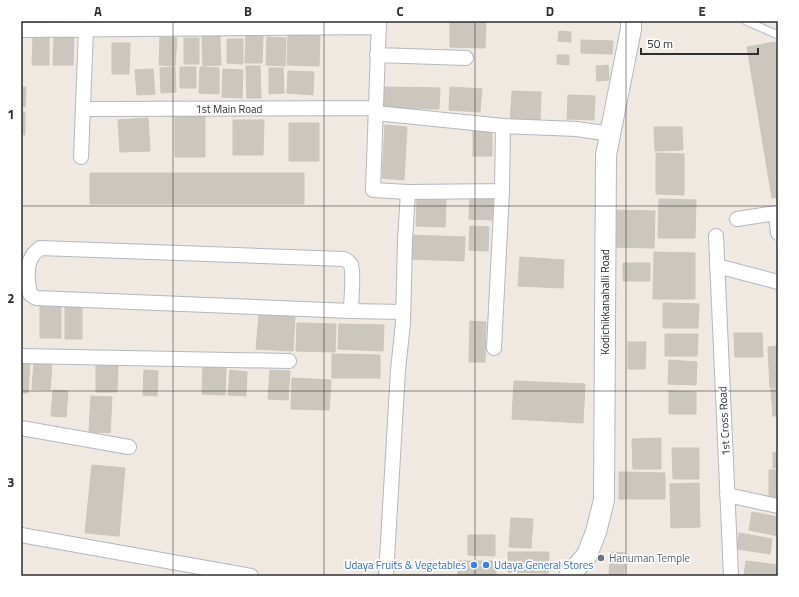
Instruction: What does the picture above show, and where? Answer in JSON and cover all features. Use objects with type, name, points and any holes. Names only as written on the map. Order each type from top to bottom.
[{"type":"street","name":"Kodichikkanahalli Road","points":[[569,576],[587,555],[596,532],[604,500],[606,155],[631,29],[631,21]]},
{"type":"street","points":[[21,30],[378,24],[373,190],[408,192],[502,191]]},
{"type":"street","points":[[81,157],[86,30]]},
{"type":"street","points":[[377,55],[466,58]]},
{"type":"street","name":"1st Main Road","points":[[83,109],[376,111],[503,126],[577,129],[610,134]]},
{"type":"street","points":[[494,348],[502,191],[503,126]]},
{"type":"street","points":[[386,576],[398,370],[403,323],[408,192]]},
{"type":"street","points":[[737,219],[777,213],[778,233]]},
{"type":"street","name":"1st Cross Road","points":[[716,236],[731,576]]},
{"type":"street","points":[[351,312],[351,266],[348,261],[344,259],[40,248],[32,255],[29,265],[28,284],[30,294],[36,298],[351,312],[403,312]]},
{"type":"street","points":[[717,266],[778,282]]},
{"type":"street","points":[[21,356],[289,361]]},
{"type":"street","points":[[21,428],[129,447]]},
{"type":"street","points":[[727,495],[778,506]]},
{"type":"street","points":[[21,535],[251,576]]},
{"type":"lane","points":[[746,21],[778,35]]},
{"type":"building","points":[[450,21],[486,21],[485,48],[450,47]]},
{"type":"building","points":[[559,31],[571,32],[571,42],[558,41]]},
{"type":"building","points":[[246,35],[263,36],[262,63],[245,63]]},
{"type":"building","points":[[288,35],[320,36],[319,66],[287,65]]},
{"type":"building","points":[[54,36],[74,36],[73,65],[53,65]]},
{"type":"building","points":[[202,36],[220,36],[221,65],[203,66]]},
{"type":"building","points":[[33,37],[49,37],[49,65],[32,65]]},
{"type":"building","points":[[160,37],[177,38],[175,66],[159,65]]},
{"type":"building","points":[[267,37],[286,38],[285,66],[266,65]]},
{"type":"building","points":[[184,38],[199,38],[199,64],[184,64]]},
{"type":"building","points":[[227,39],[243,39],[243,64],[227,63]]},
{"type":"building","points":[[581,40],[613,41],[612,54],[581,53]]},
{"type":"building","points":[[775,42],[778,58],[778,197],[772,198],[747,47]]},
{"type":"building","points":[[112,43],[130,43],[129,74],[112,74]]},
{"type":"building","points":[[557,55],[569,55],[569,65],[557,64]]},
{"type":"building","points":[[608,65],[609,80],[597,81],[596,66]]},
{"type":"building","points":[[246,66],[260,66],[261,98],[247,98]]},
{"type":"building","points":[[175,67],[176,92],[161,93],[160,68]]},
{"type":"building","points":[[180,67],[196,67],[196,88],[180,88]]},
{"type":"building","points":[[200,67],[219,68],[219,94],[199,93]]},
{"type":"building","points":[[269,68],[283,68],[284,93],[269,94]]},
{"type":"building","points":[[153,69],[155,94],[137,95],[135,70]]},
{"type":"building","points":[[223,69],[243,70],[242,98],[222,97]]},
{"type":"building","points":[[288,71],[314,72],[313,95],[287,93]]},
{"type":"building","points":[[21,87],[26,87],[25,107],[21,106]]},
{"type":"building","points":[[382,87],[440,88],[439,109],[382,108]]},
{"type":"building","points":[[450,87],[482,89],[480,112],[449,110]]},
{"type":"building","points":[[512,91],[541,92],[540,124],[510,123]]},
{"type":"building","points":[[568,95],[595,96],[594,120],[567,119]]},
{"type":"building","points":[[21,112],[25,112],[25,135],[21,134]]},
{"type":"building","points":[[175,116],[205,116],[205,157],[175,157]]},
{"type":"building","points":[[148,118],[150,151],[120,152],[118,120]]},
{"type":"building","points":[[233,120],[264,120],[263,155],[233,155]]},
{"type":"building","points":[[289,123],[319,123],[319,161],[289,161]]},
{"type":"building","points":[[385,125],[407,127],[404,180],[382,178]]},
{"type":"building","points":[[473,126],[492,126],[492,156],[473,156]]},
{"type":"building","points":[[654,127],[682,127],[683,150],[655,151]]},
{"type":"building","points":[[656,153],[684,154],[684,195],[656,194]]},
{"type":"building","points":[[90,173],[304,173],[304,204],[90,204]]},
{"type":"building","points":[[470,196],[493,196],[492,220],[469,219]]},
{"type":"building","points":[[417,199],[446,200],[445,227],[416,226]]},
{"type":"building","points":[[659,199],[696,200],[695,238],[658,238]]},
{"type":"building","points":[[611,210],[655,211],[654,248],[610,247]]},
{"type":"building","points":[[470,226],[489,227],[488,251],[469,250]]},
{"type":"building","points":[[408,235],[465,237],[464,261],[407,259]]},
{"type":"building","points":[[654,252],[695,253],[695,299],[653,299]]},
{"type":"building","points":[[520,257],[564,260],[563,288],[518,286]]},
{"type":"building","points":[[623,263],[650,263],[650,281],[623,281]]},
{"type":"building","points":[[663,303],[699,304],[698,328],[663,328]]},
{"type":"building","points":[[40,304],[61,304],[61,338],[40,338]]},
{"type":"building","points":[[65,305],[82,305],[82,339],[65,339]]},
{"type":"building","points":[[259,315],[295,317],[293,351],[256,349]]},
{"type":"building","points":[[470,321],[486,322],[485,362],[469,362]]},
{"type":"building","points":[[297,323],[336,324],[335,352],[296,351]]},
{"type":"building","points":[[339,324],[384,325],[383,351],[338,349]]},
{"type":"building","points":[[734,333],[762,333],[763,357],[735,357]]},
{"type":"building","points":[[665,334],[698,334],[697,356],[665,356]]},
{"type":"building","points":[[628,342],[646,342],[645,369],[628,369]]},
{"type":"building","points":[[778,346],[778,387],[770,388],[768,347]]},
{"type":"building","points":[[332,354],[380,355],[380,378],[332,378]]},
{"type":"building","points":[[669,360],[697,362],[696,385],[668,384]]},
{"type":"building","points":[[21,361],[30,361],[28,393],[21,393]]},
{"type":"building","points":[[34,362],[52,363],[50,390],[32,389]]},
{"type":"building","points":[[96,364],[118,364],[117,392],[96,392]]},
{"type":"building","points":[[203,367],[226,368],[225,395],[202,394]]},
{"type":"building","points":[[144,370],[158,371],[157,396],[143,395]]},
{"type":"building","points":[[230,370],[247,372],[246,396],[228,395]]},
{"type":"building","points":[[270,370],[290,371],[288,400],[268,399]]},
{"type":"building","points":[[292,378],[331,380],[329,410],[291,409]]},
{"type":"building","points":[[514,381],[585,384],[583,423],[512,419]]},
{"type":"building","points":[[771,389],[778,389],[778,416],[773,416]]},
{"type":"building","points":[[53,390],[68,391],[66,417],[51,416]]},
{"type":"building","points":[[669,391],[696,392],[696,414],[669,414]]},
{"type":"building","points":[[91,396],[112,397],[110,433],[89,432]]},
{"type":"building","points":[[661,438],[661,469],[633,469],[632,439]]},
{"type":"building","points":[[672,448],[699,448],[699,479],[673,479]]},
{"type":"building","points":[[773,452],[778,453],[778,468],[773,468]]},
{"type":"building","points":[[92,465],[125,468],[119,536],[85,533]]},
{"type":"building","points":[[769,470],[778,470],[778,497],[769,497]]},
{"type":"building","points":[[619,472],[665,473],[665,499],[619,499]]},
{"type":"building","points":[[699,483],[700,527],[671,528],[670,484]]},
{"type":"building","points":[[752,512],[778,517],[778,536],[749,530]]},
{"type":"building","points":[[511,518],[533,519],[531,548],[509,547]]},
{"type":"building","points":[[739,533],[772,539],[770,554],[737,549]]},
{"type":"building","points":[[468,535],[495,535],[495,556],[468,555]]},
{"type":"building","points":[[508,552],[549,552],[548,573],[508,572]]},
{"type":"building","points":[[610,552],[625,553],[624,576],[609,576]]},
{"type":"building","points":[[458,561],[496,561],[496,576],[458,576]]},
{"type":"building","points":[[746,561],[778,565],[778,576],[744,576]]},
{"type":"place","name":"Hanuman Temple","points":[[601,558]]},
{"type":"place","name":"Udaya Fruits & Vegetables","points":[[474,565]]},
{"type":"place","name":"Udaya General Stores","points":[[486,565]]}]
